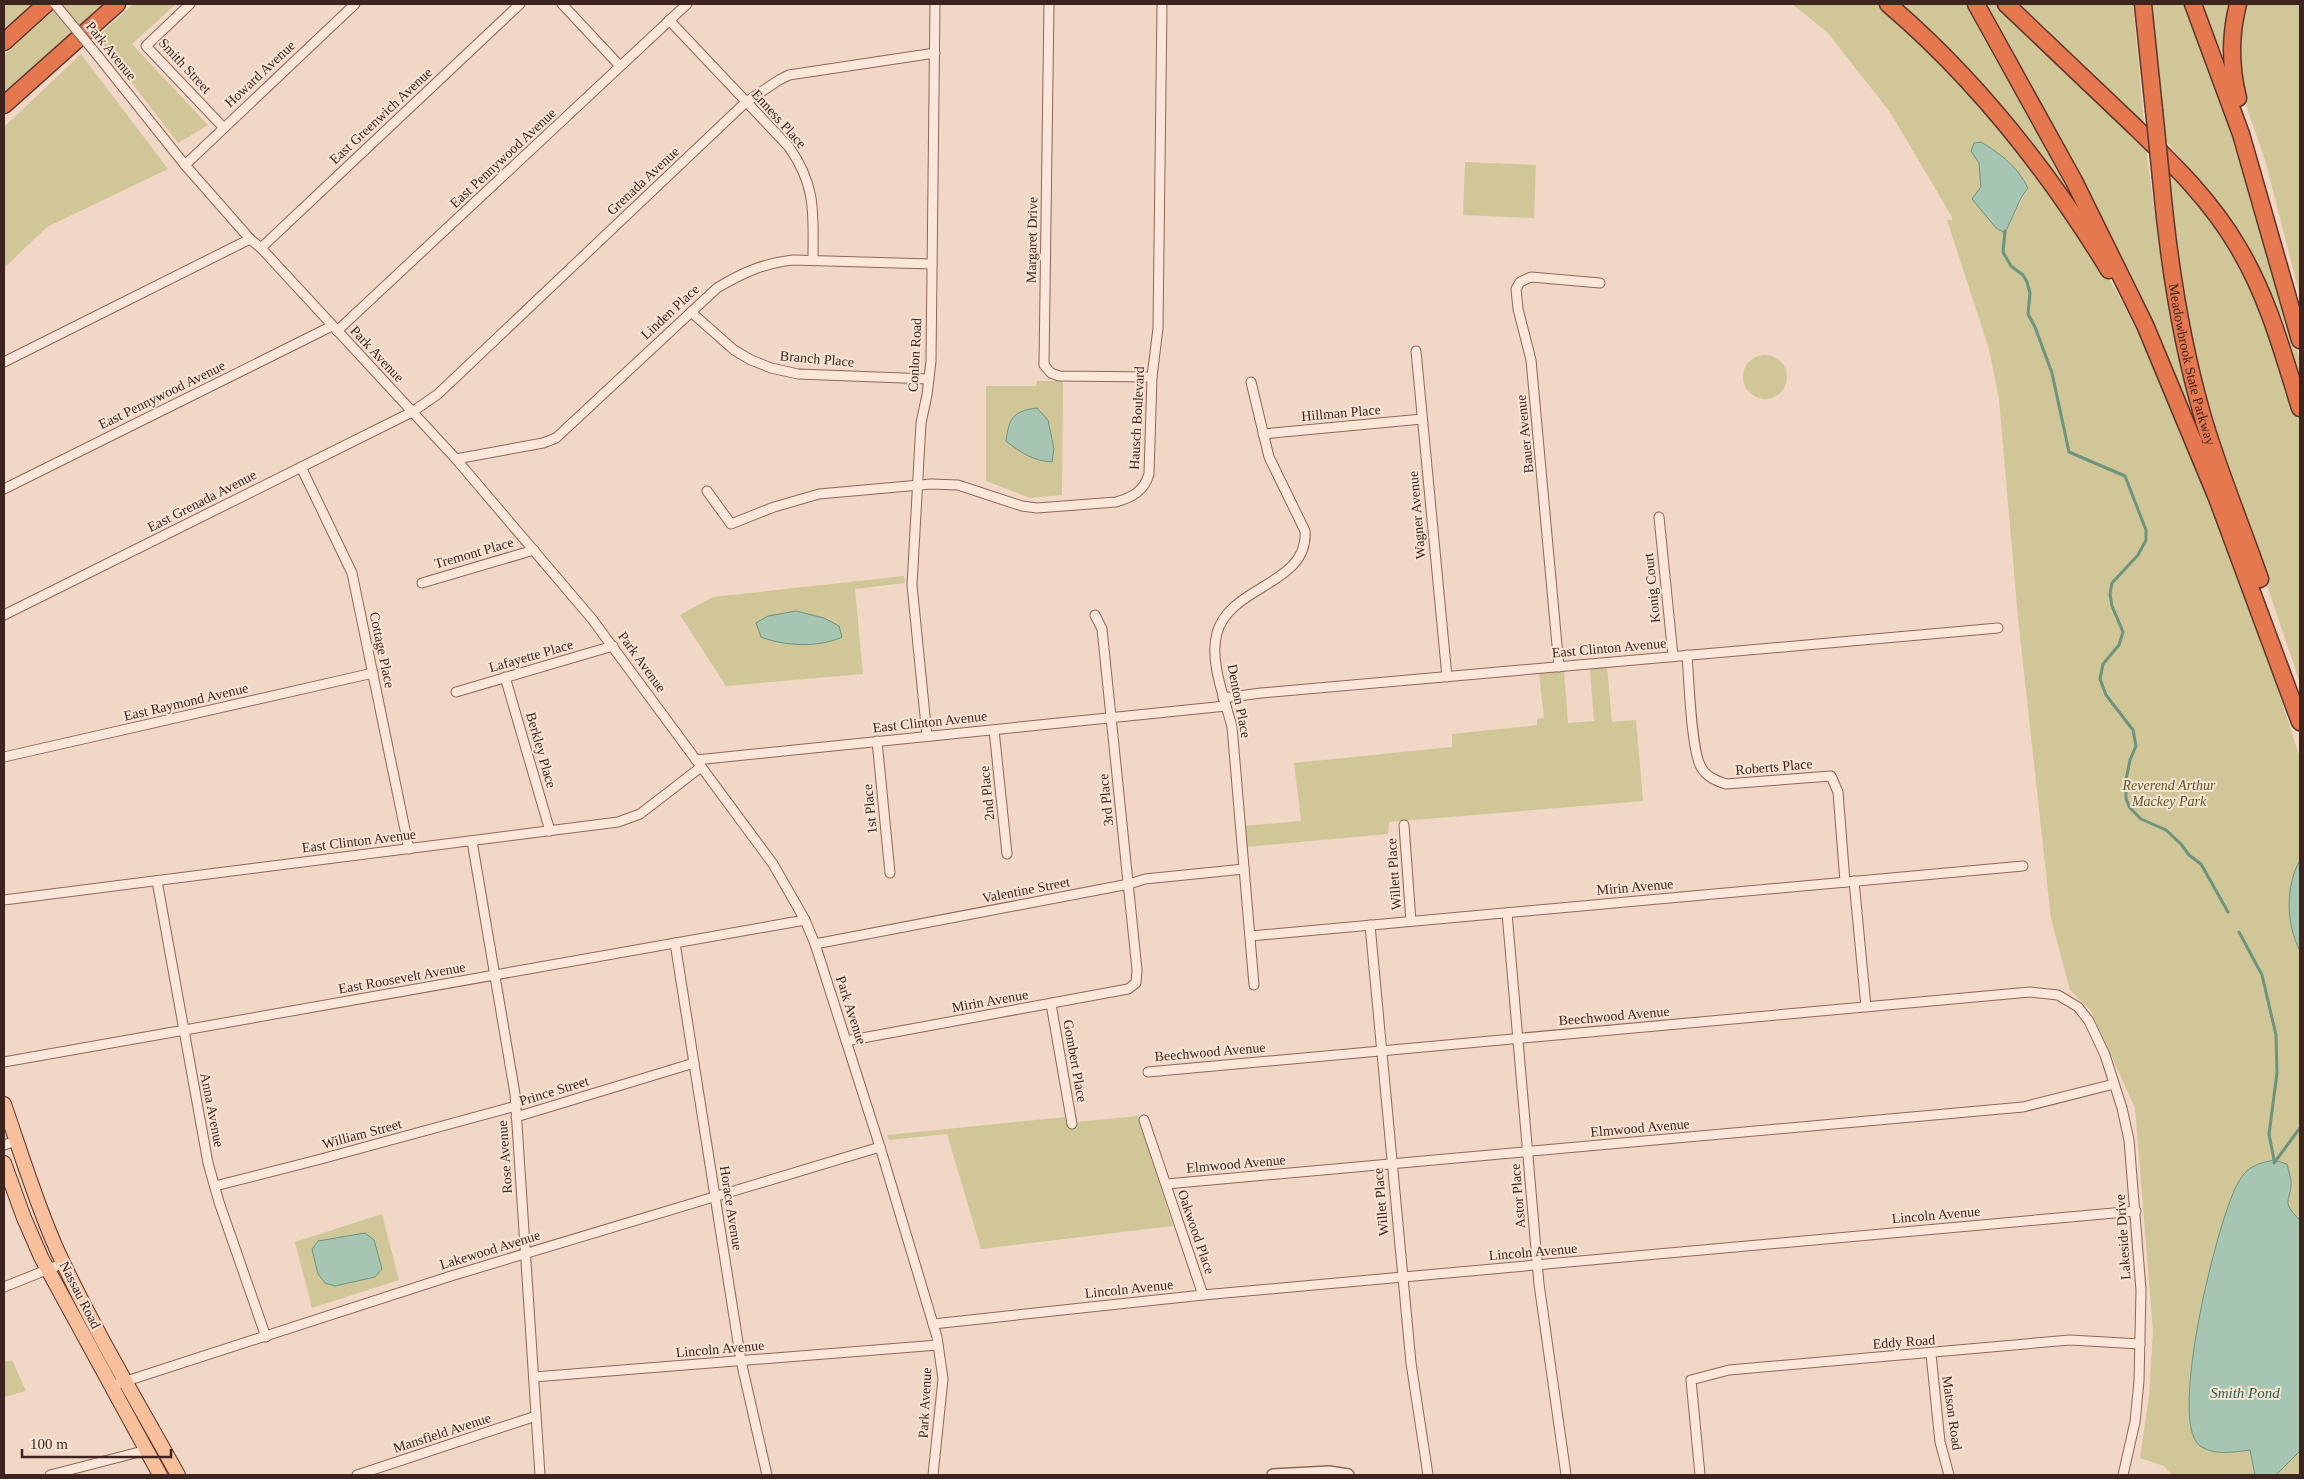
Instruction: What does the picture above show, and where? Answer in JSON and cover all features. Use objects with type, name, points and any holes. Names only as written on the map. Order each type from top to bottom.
[{"type":"highway","points":[[4,42],[46,4]]},
{"type":"highway","points":[[4,105],[117,4]]},
{"type":"highway","points":[[1888,4],[1965,78],[1999,116],[2050,181],[2110,272],[2165,375]]},
{"type":"highway","points":[[1976,4],[2078,188],[2145,325],[2224,515],[2300,722]]},
{"type":"highway","points":[[2006,4],[2179,169],[2215,211],[2238,246],[2261,290],[2274,323],[2300,408]]},
{"type":"highway","name":"Meadowbrook State Parkway","points":[[2143,4],[2161,178],[2175,287],[2198,398],[2278,633],[2300,712]]},
{"type":"highway","points":[[2193,4],[2223,81],[2252,169],[2300,340]]},
{"type":"highway","points":[[2238,4],[2232,44],[2233,73],[2252,169]]},
{"type":"main road","name":"Nassau Road","points":[[4,1104],[10,1143],[64,1263],[91,1319],[178,1475]]},
{"type":"main road","name":"Nassau Road","points":[[4,1163],[24,1218],[48,1270],[160,1475]]},
{"type":"main road","points":[[147,1450],[155,1451],[172,1462]]},
{"type":"street","name":"Park Avenue","points":[[55,4],[184,165],[250,239],[261,248],[456,459],[592,618],[773,864],[805,920],[815,944],[880,1148],[933,1324],[938,1345],[942,1380],[933,1475]]},
{"type":"street","name":"Smith Street","points":[[190,4],[146,46],[223,127]]},
{"type":"street","name":"Howard Avenue","points":[[184,165],[355,4]]},
{"type":"street","name":"East Greenwich Avenue","points":[[261,248],[520,4]]},
{"type":"street","points":[[562,4],[620,66]]},
{"type":"street","name":"East Pennywood Avenue","points":[[4,489],[335,328],[687,4]]},
{"type":"street","name":"Conlon Road","points":[[927,736],[912,585],[921,423],[929,379],[935,4]]},
{"type":"street","name":"Margaret Drive","points":[[1049,4],[1044,364],[1051,373],[1059,376],[1152,377]]},
{"type":"street","name":"Hausch Boulevard","points":[[707,491],[731,524],[774,507],[819,494],[958,484],[1022,506],[1037,508],[1101,504],[1128,498],[1143,488],[1149,474],[1152,377],[1158,328],[1162,4]]},
{"type":"street","name":"Enness Place","points":[[670,20],[789,147],[806,176],[812,198],[813,260]]},
{"type":"street","name":"Grenada Avenue","points":[[412,412],[438,394],[746,102],[778,80],[790,76],[935,53]]},
{"type":"street","points":[[4,362],[250,239]]},
{"type":"street","name":"Linden Place","points":[[456,459],[543,443],[556,438],[717,288],[741,273],[774,262],[813,260],[932,264]]},
{"type":"street","name":"Bauer Avenue","points":[[1559,666],[1531,360],[1518,310],[1516,289],[1520,282],[1531,277],[1600,283]]},
{"type":"street","name":"Branch Place","points":[[692,312],[734,350],[751,360],[771,368],[798,374],[929,379]]},
{"type":"street","name":"Wagner Avenue","points":[[1416,351],[1447,677]]},
{"type":"street","name":"Denton Place","points":[[1252,382],[1269,456],[1305,531],[1306,544],[1301,556],[1291,568],[1236,604],[1222,620],[1216,635],[1216,650],[1224,702],[1232,727],[1254,985]]},
{"type":"street","name":"East Grenada Avenue","points":[[4,615],[412,412]]},
{"type":"street","name":"Hillman Place","points":[[1263,434],[1422,419]]},
{"type":"street","name":"Cottage Place","points":[[301,467],[352,573],[409,848]]},
{"type":"street","name":"Konig Court","points":[[1660,517],[1673,656]]},
{"type":"street","name":"Tremont Place","points":[[422,583],[534,550]]},
{"type":"street","name":"3rd Place","points":[[1095,615],[1102,630],[1112,718],[1137,970],[1136,983]]},
{"type":"street","name":"East Clinton Avenue","points":[[4,900],[629,820],[640,814],[699,763],[927,736],[1166,712],[1224,702],[1261,693],[1998,628]]},
{"type":"street","name":"Lafayette Place","points":[[456,692],[613,646]]},
{"type":"street","name":"Roberts Place","points":[[1687,655],[1696,750],[1700,766],[1714,780],[1726,784],[1831,776],[1838,792],[1866,1007]]},
{"type":"street","name":"East Raymond Avenue","points":[[4,757],[374,673]]},
{"type":"street","name":"Berkley Place","points":[[505,677],[550,831]]},
{"type":"street","name":"2nd Place","points":[[994,730],[1007,854]]},
{"type":"street","name":"1st Place","points":[[877,742],[890,874]]},
{"type":"street","name":"Willett Place","points":[[1404,825],[1411,921]]},
{"type":"street","name":"Rose Avenue","points":[[472,841],[496,975],[516,1106],[540,1475]]},
{"type":"street","name":"Mirin Avenue","points":[[1250,936],[2023,866]]},
{"type":"street","name":"Valentine Street","points":[[815,944],[1128,884],[1145,879],[1244,869]]},
{"type":"street","name":"Anna Avenue","points":[[157,881],[208,1163],[266,1337]]},
{"type":"street","name":"Astor Place","points":[[1506,913],[1538,1265],[1549,1360],[1566,1475]]},
{"type":"street","name":"East Roosevelt Avenue","points":[[4,1062],[805,920]]},
{"type":"street","name":"Willet Place","points":[[1370,925],[1410,1363],[1428,1475]]},
{"type":"street","name":"Horace Avenue","points":[[675,943],[741,1361],[767,1475]]},
{"type":"street","name":"Mirin Avenue","points":[[846,1041],[1128,990],[1136,983]]},
{"type":"street","name":"Beechwood Avenue","points":[[1148,1072],[2030,992],[2058,995],[2078,1007]]},
{"type":"street","name":"Gombert Place","points":[[1051,1004],[1072,1124]]},
{"type":"street","name":"Lakeside Drive","points":[[2078,1007],[2089,1021],[2101,1046],[2122,1108],[2129,1140],[2136,1211],[2141,1290],[2139,1381],[2135,1422],[2123,1475]]},
{"type":"street","name":"Prince Street","points":[[516,1117],[694,1063]]},
{"type":"street","name":"Elmwood Avenue","points":[[1166,1184],[2023,1107],[2114,1084]]},
{"type":"street","name":"William Street","points":[[215,1186],[516,1106]]},
{"type":"street","name":"Oakwood Place","points":[[1144,1120],[1203,1295]]},
{"type":"street","name":"Lakewood Avenue","points":[[111,1386],[451,1276],[880,1148]]},
{"type":"street","name":"Lincoln Avenue","points":[[933,1324],[1203,1295],[2136,1211]]},
{"type":"street","points":[[4,1287],[64,1263]]},
{"type":"street","name":"Eddy Road","points":[[1700,1475],[1691,1380],[1729,1370],[1931,1354],[2070,1340],[2140,1344]]},
{"type":"street","name":"Lincoln Avenue","points":[[534,1378],[938,1345]]},
{"type":"street","name":"Matson Road","points":[[1931,1354],[1940,1442],[1949,1475]]},
{"type":"street","name":"Mansfield Avenue","points":[[357,1475],[536,1416]]},
{"type":"street","points":[[50,1475],[147,1450]]},
{"type":"street","points":[[1273,1475],[1329,1472],[1348,1475]]},
{"type":"green space","points":[[4,4],[35,4],[4,28]]},
{"type":"green space","points":[[61,4],[105,4],[4,93],[4,55]]},
{"type":"green space","points":[[133,4],[176,4],[132,44],[208,125],[178,143],[97,37]]},
{"type":"green space","name":"Reverend Arthur Mackey Park","points":[[1792,4],[1883,4],[1963,81],[2071,218],[2118,294],[2165,385],[2265,651],[2300,758],[2300,1475],[2172,1475],[2164,1466],[2140,1458],[2149,1396],[2153,1331],[2135,1108],[2091,1011],[2070,990],[2051,919],[2018,618],[1999,399],[1989,349],[1947,220],[1952,220],[1952,217],[1890,112],[1827,32]],"holes":[[[2007,159],[2023,178],[2028,188],[2010,222],[1981,187],[1979,163]]]},
{"type":"green space","points":[[1902,4],[1968,4],[2078,201],[2073,204],[1999,106]]},
{"type":"green space","points":[[1981,4],[2005,4],[2145,140],[2161,261],[2188,382],[2222,487]]},
{"type":"green space","points":[[2020,4],[2133,4],[2144,123]]},
{"type":"green space","points":[[2150,4],[2187,4],[2216,77],[2279,280],[2300,361],[2300,375],[2282,318],[2240,233],[2164,138]]},
{"type":"green space","points":[[2200,4],[2234,4],[2227,60],[2214,38]]},
{"type":"green space","points":[[2246,4],[2300,4],[2300,296],[2265,160],[2247,108],[2238,65]]},
{"type":"green space","points":[[81,54],[168,169],[47,227],[4,268],[4,127]]},
{"type":"green space","points":[[1465,162],[1536,165],[1534,218],[1463,215]]},
{"type":"green space","points":[[2166,163],[2231,243],[2265,309],[2300,422],[2300,683],[2232,482],[2192,346],[2171,215]]},
{"type":"green space","points":[[1761,355],[1769,355],[1781,361],[1787,377],[1781,393],[1769,399],[1761,399],[1749,393],[1743,381],[1743,373],[1749,361]]},
{"type":"green space","points":[[1037,381],[1063,381],[1062,495],[1030,498],[986,481],[986,386],[1036,386]]},
{"type":"green space","points":[[904,576],[905,583],[855,589],[863,674],[726,686],[680,615],[713,597]]},
{"type":"green space","points":[[1607,667],[1612,722],[1636,720],[1643,801],[1389,822],[1388,834],[1246,847],[1244,826],[1301,821],[1294,763],[1452,747],[1452,734],[1537,725],[1537,719],[1544,718],[1539,672],[1564,671],[1568,723],[1594,721],[1590,669]]},
{"type":"green space","points":[[1138,1116],[1173,1226],[981,1249],[947,1134],[889,1140],[887,1135],[1065,1117],[1067,1123]]},
{"type":"green space","points":[[382,1214],[399,1280],[312,1308],[295,1242]]},
{"type":"green space","points":[[12,1360],[26,1391],[4,1397],[4,1362]]},
{"type":"water","points":[[1981,142],[2008,161],[2019,173],[2028,188],[2021,198],[2005,233],[1996,228],[1972,199],[1981,187],[1979,163],[1971,151],[1974,143]]},
{"type":"water","points":[[1037,408],[1048,420],[1054,449],[1052,462],[1039,460],[1027,455],[1006,441],[1011,421],[1014,417],[1022,411]]},
{"type":"water","points":[[796,611],[824,618],[839,626],[842,637],[823,643],[791,644],[761,637],[756,623],[768,616]]},
{"type":"water","points":[[2300,860],[2300,951],[2292,929],[2289,906],[2292,882]]},
{"type":"water","name":"Smith Pond","points":[[2274,1160],[2287,1164],[2291,1180],[2288,1204],[2300,1220],[2300,1451],[2276,1475],[2255,1475],[2250,1450],[2217,1452],[2199,1445],[2191,1428],[2189,1398],[2192,1360],[2199,1317],[2219,1235],[2229,1203],[2241,1177],[2249,1169]]},
{"type":"water","points":[[365,1233],[374,1240],[382,1269],[375,1277],[335,1286],[325,1283],[318,1274],[312,1249],[318,1241]]},
{"type":"waterway","points":[[2005,231],[2003,252],[2011,266],[2023,275],[2027,282],[2030,293],[2028,314],[2035,327],[2052,373],[2069,452],[2125,476],[2146,530],[2146,540],[2138,555],[2112,583],[2110,594],[2112,606],[2123,632],[2119,645],[2103,664],[2100,679],[2106,695],[2133,730],[2136,746],[2130,760],[2126,780],[2126,799],[2130,808],[2141,819],[2166,830],[2181,844],[2189,855],[2201,864],[2228,912]]},
{"type":"waterway","points":[[2239,932],[2262,975],[2276,1035],[2277,1073],[2269,1134],[2274,1160]]},
{"type":"waterway","points":[[2274,1163],[2300,1128]]}]
